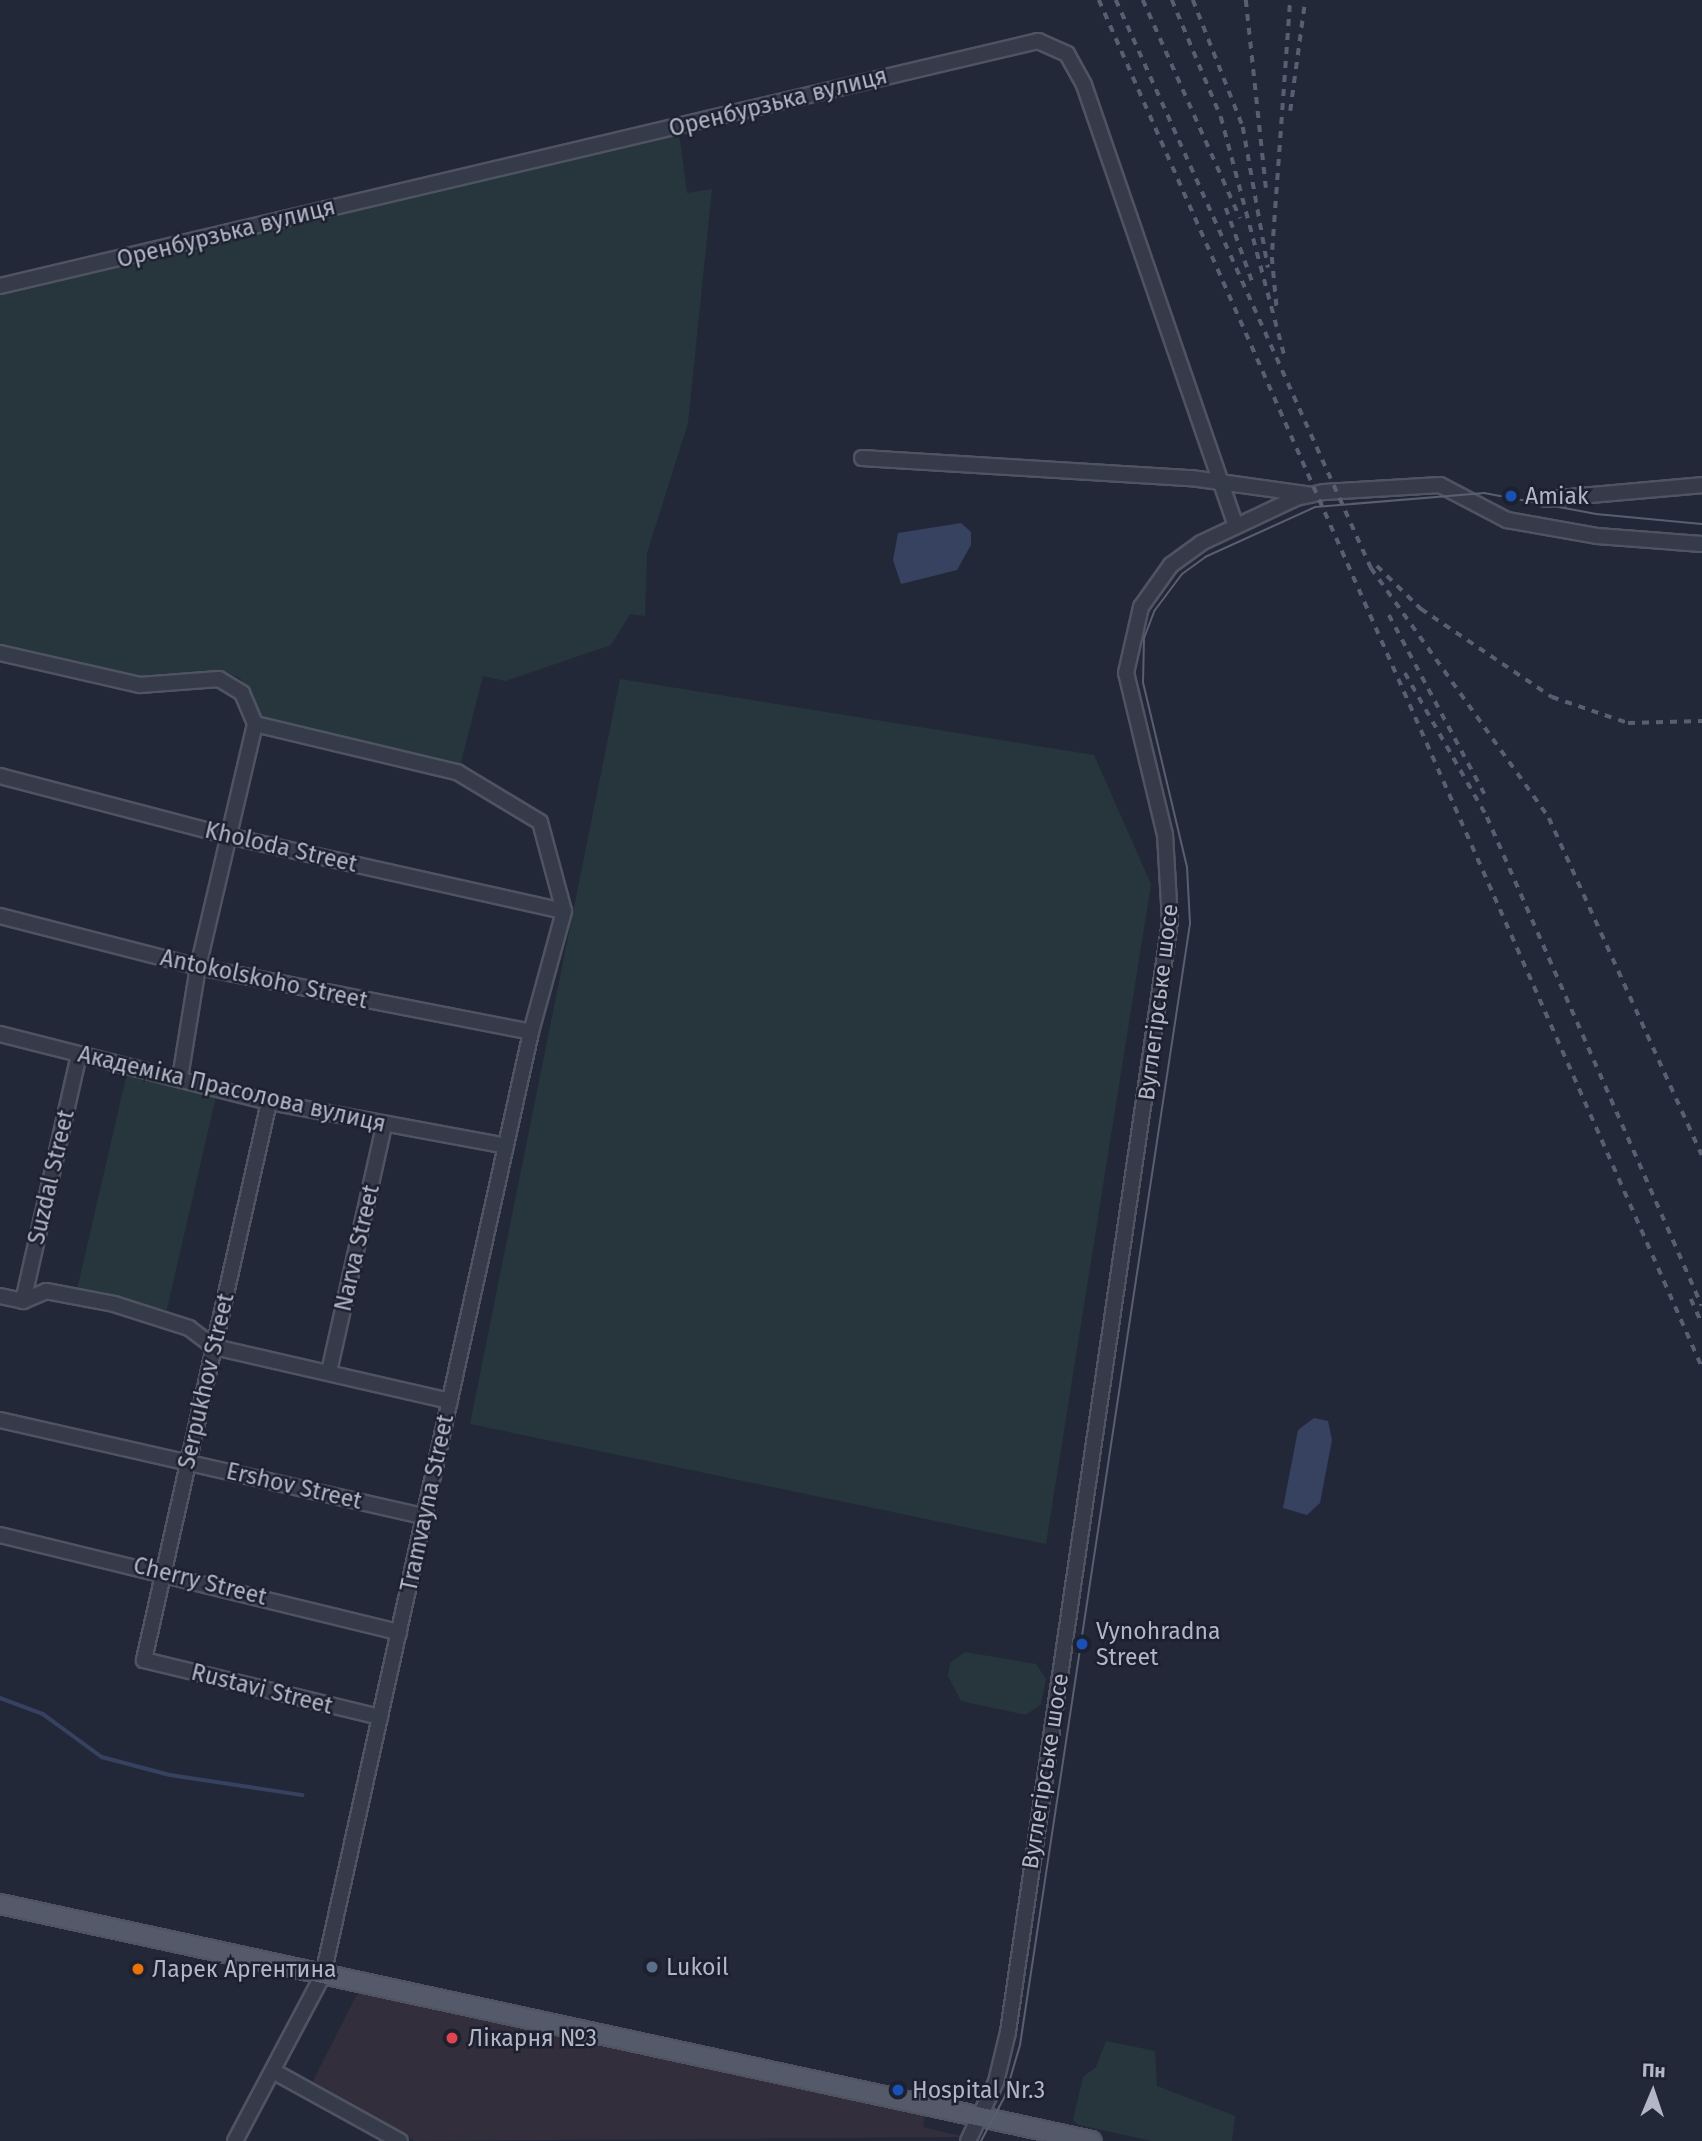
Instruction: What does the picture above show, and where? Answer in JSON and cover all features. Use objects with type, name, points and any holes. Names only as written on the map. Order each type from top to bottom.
[{"type":"main road","points":[[0,1904],[1092,2141]]},
{"type":"street","name":"Оренбурзька вулиця","points":[[0,286],[1038,41],[1067,54],[1084,85],[1163,304],[1217,480],[1235,524]]},
{"type":"street","points":[[862,458],[1217,480],[1308,495]]},
{"type":"street","name":"Вуглегірське шосе","points":[[968,2141],[996,2082],[1011,2007],[1172,896],[1126,659],[1137,616],[1158,580],[1187,553],[1235,524],[1308,495],[1440,485],[1507,520],[1702,544]]},
{"type":"street","points":[[1546,499],[1702,485]]},
{"type":"street","points":[[0,653],[140,685],[219,679],[242,693],[255,724],[198,967],[180,1078]]},
{"type":"street","points":[[255,724],[457,772],[540,822],[564,911]]},
{"type":"street","name":"Kholoda Street","points":[[0,776],[228,836],[564,911]]},
{"type":"street","name":"Tramvayna Street","points":[[235,2141],[323,1975],[531,1032],[564,911]]},
{"type":"street","name":"Antokolskoho Street","points":[[0,916],[198,967],[531,1032]]},
{"type":"street","name":"Академіка Прасолова вулиця","points":[[0,1034],[269,1102],[506,1146]]},
{"type":"street","name":"Suzdal Street","points":[[23,1301],[79,1054]]},
{"type":"street","name":"Serpukhov Street","points":[[144,1660],[269,1102]]},
{"type":"street","name":"Narva Street","points":[[329,1372],[384,1125]]},
{"type":"street","points":[[0,1296],[23,1301],[46,1291],[114,1304],[189,1328],[214,1346],[450,1401]]},
{"type":"street","name":"Ershov Street","points":[[0,1420],[424,1516]]},
{"type":"street","name":"Cherry Street","points":[[0,1535],[163,1571],[399,1632]]},
{"type":"street","name":"Rustavi Street","points":[[144,1660],[380,1717]]},
{"type":"street","points":[[273,2071],[400,2141]]},
{"type":"shaded area","points":[[679,133],[687,193],[712,189],[688,423],[647,553],[645,616],[630,614],[611,645],[505,681],[483,676],[460,766],[265,721],[240,678],[223,671],[152,680],[0,653],[0,292]]},
{"type":"shaded area","points":[[620,679],[1094,755],[1151,884],[1046,1544],[470,1424]]},
{"type":"shaded area","points":[[127,1073],[217,1094],[167,1310],[77,1289]]},
{"type":"shaded area","points":[[965,1652],[1036,1664],[1046,1679],[1041,1704],[1026,1715],[961,1701],[948,1676],[950,1663]]},
{"type":"shaded area","name":"Лікарня №3","points":[[358,1992],[925,2114],[923,2127],[965,2137],[415,2141],[312,2083]]},
{"type":"shaded area","points":[[1106,2041],[1155,2051],[1157,2086],[1235,2116],[1232,2141],[1152,2141],[1079,2125],[1073,2120],[1083,2077],[1096,2067]]},
{"type":"water","points":[[961,523],[971,532],[971,545],[957,570],[901,584],[893,560],[898,533]]},
{"type":"water","points":[[1314,1418],[1328,1421],[1332,1440],[1320,1503],[1307,1515],[1283,1508],[1298,1430]]},
{"type":"waterway","points":[[0,1698],[43,1714],[102,1757],[170,1775],[303,1795]]},
{"type":"tram line","points":[[981,2141],[1005,2096],[1020,2045],[1190,923],[1187,867],[1143,683],[1144,638],[1155,610],[1182,574],[1205,557],[1315,507],[1484,493],[1596,514],[1702,524]]},
{"type":"railway","points":[[1099,0],[1702,1367]]},
{"type":"railway","points":[[1116,0],[1371,568],[1549,818],[1702,1155]]},
{"type":"railway","points":[[1143,0],[1240,218]]},
{"type":"railway","points":[[1172,0],[1221,117],[1285,358]]},
{"type":"railway","points":[[1193,0],[1243,127],[1268,268]]},
{"type":"railway","points":[[1246,0],[1266,188]]},
{"type":"railway","points":[[1272,250],[1290,0]]},
{"type":"railway","points":[[1290,111],[1305,0]]},
{"type":"railway","points":[[1226,208],[1253,284]]},
{"type":"railway","points":[[1272,257],[1277,310]]},
{"type":"railway","points":[[1377,566],[1421,609],[1552,697],[1628,723],[1702,721]]},
{"type":"railway","points":[[1389,615],[1486,797]]},
{"type":"railway","points":[[1405,673],[1487,817],[1702,1306]]},
{"type":"railway","points":[[1691,1299],[1702,1324]]},
{"type":"place","name":"Amiak","points":[[1511,496]]},
{"type":"place","name":"Vynohradna Street","points":[[1082,1644]]},
{"type":"place","name":"Lukoil","points":[[652,1967]]},
{"type":"place","name":"Ларек Аргентина","points":[[138,1969]]},
{"type":"place","name":"Лікарня №3","points":[[452,2038]]},
{"type":"place","name":"Hospital Nr.3","points":[[898,2090]]}]
